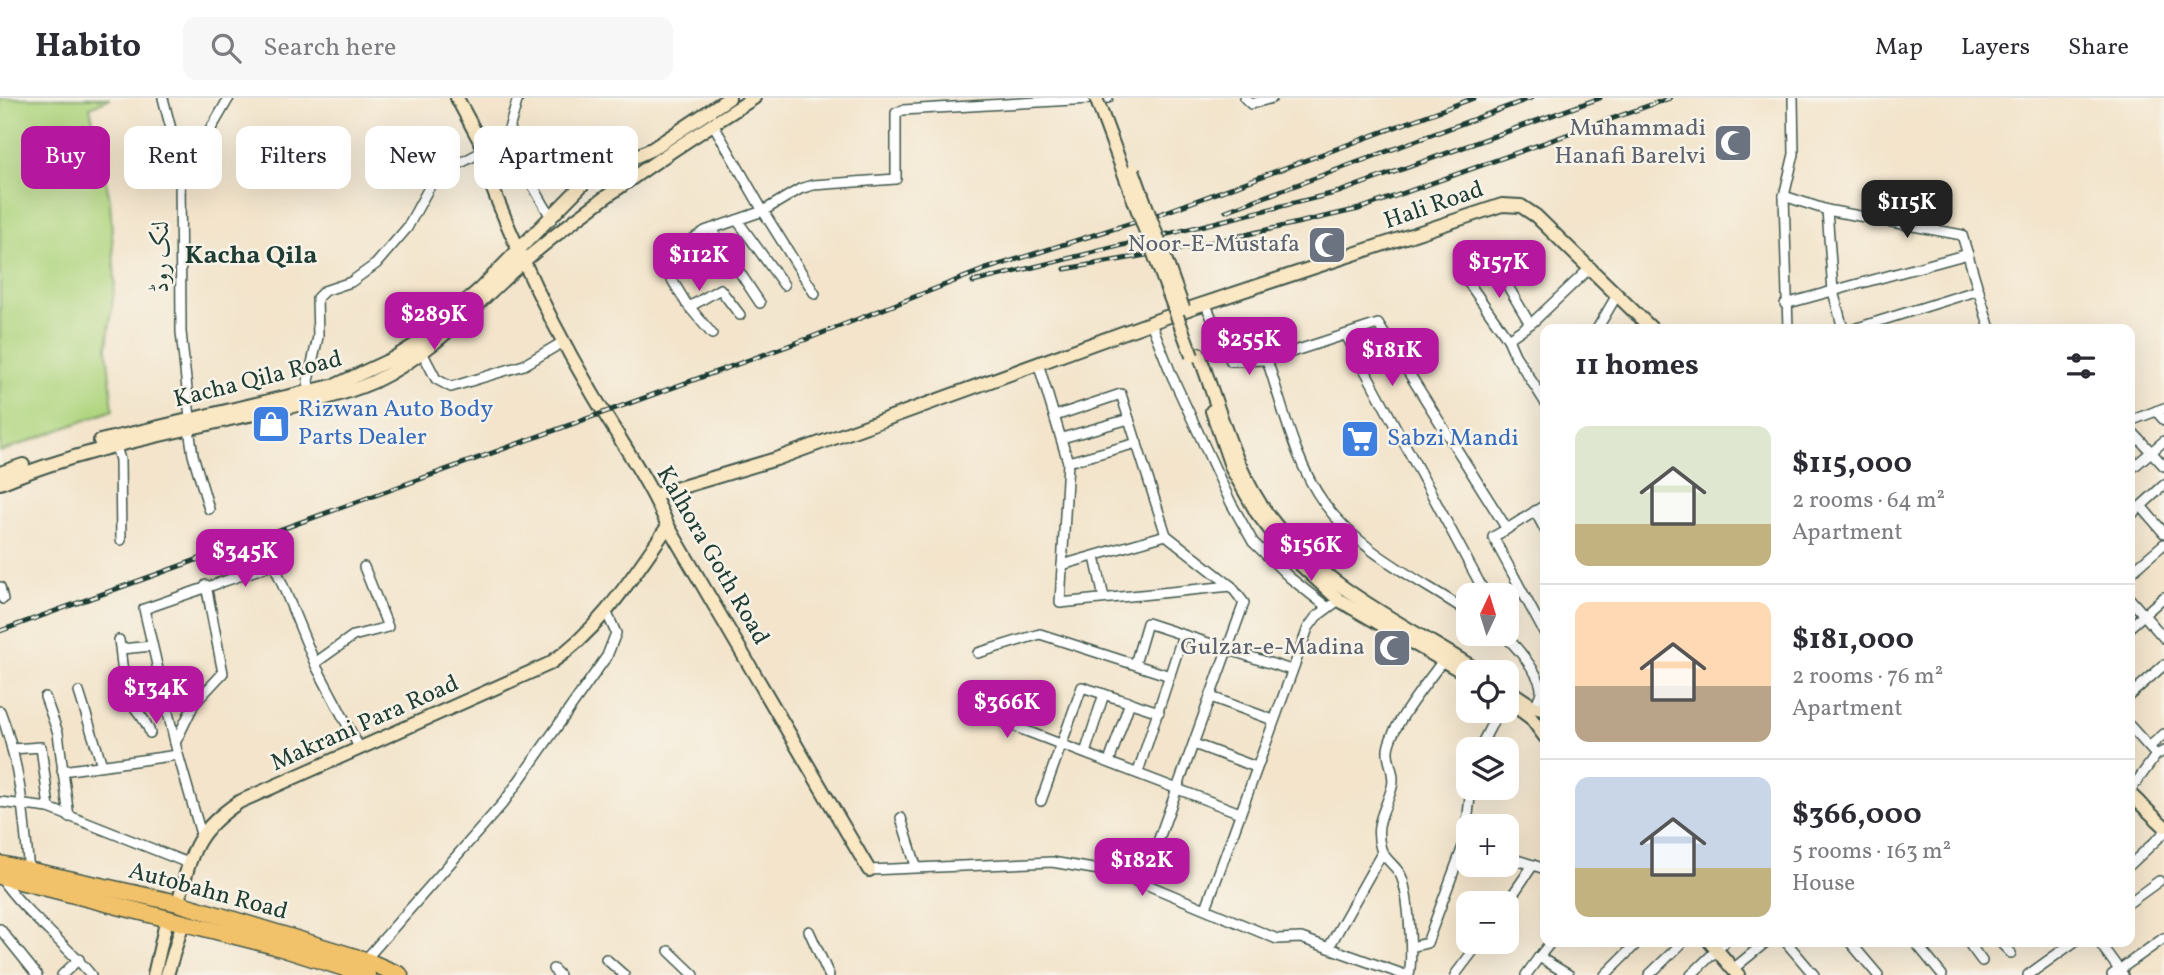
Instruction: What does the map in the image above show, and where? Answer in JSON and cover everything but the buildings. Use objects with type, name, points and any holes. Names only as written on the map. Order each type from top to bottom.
[{"type":"highway","name":"Autobahn Road","points":[[0,864],[178,903],[366,967]]},
{"type":"highway","name":"Autobahn Road","points":[[0,877],[400,975]]},
{"type":"street","name":"لنک روڈ","points":[[163,98],[170,126]]},
{"type":"street","points":[[212,126],[229,98]]},
{"type":"street","name":"Kalhora Goth Road","points":[[457,98],[474,130]]},
{"type":"street","points":[[510,126],[518,98]]},
{"type":"street","name":"Kacha Qila Road","points":[[0,473],[72,449],[353,390],[423,354],[522,255],[579,185],[590,177],[652,149],[729,98]]},
{"type":"street","points":[[522,255],[754,98]]},
{"type":"street","points":[[1096,98],[1195,355],[1247,480],[1271,519],[1340,587],[1460,660]]},
{"type":"street","points":[[712,334],[686,303],[660,260],[712,229],[762,211],[813,185],[892,182],[896,179],[894,119],[903,110],[1106,98],[1232,468],[1256,513],[1288,553],[1339,600],[1456,667]]},
{"type":"street","points":[[1245,98],[1251,104],[1272,98]]},
{"type":"street","points":[[1787,324],[1784,196],[1794,154],[1793,98]]},
{"type":"street","points":[[713,124],[762,211],[815,294]]},
{"type":"street","points":[[310,391],[308,381],[318,337],[317,298],[324,291],[351,282],[376,264],[407,228],[440,174],[474,155]]},
{"type":"street","name":"لنک روڈ","points":[[180,189],[181,332],[193,455],[209,509]]},
{"type":"street","name":"Kalhora Goth Road","points":[[493,189],[563,342],[869,870]]},
{"type":"street","points":[[535,189],[552,219]]},
{"type":"street","points":[[1784,196],[1828,209],[1962,235],[1989,324]]},
{"type":"street","name":"Hali Road","points":[[654,495],[776,459],[1039,366],[1205,303],[1502,205],[1521,206],[1536,216],[1647,324]]},
{"type":"street","points":[[562,208],[574,210],[574,221]]},
{"type":"street","points":[[1828,209],[1833,291],[1842,324]]},
{"type":"street","points":[[737,220],[784,285]]},
{"type":"street","points":[[712,229],[760,303]]},
{"type":"street","points":[[1785,304],[1968,254]]},
{"type":"street","name":"Kacha Qila Road","points":[[0,483],[32,470],[190,423],[354,378],[418,343],[522,255]]},
{"type":"street","points":[[1508,339],[1530,324],[1591,267]]},
{"type":"street","points":[[1499,271],[1530,324]]},
{"type":"street","points":[[1466,279],[1508,339],[1540,394]]},
{"type":"street","points":[[691,306],[720,289],[740,315]]},
{"type":"street","points":[[1870,324],[1979,290]]},
{"type":"street","points":[[1600,324],[1617,295]]},
{"type":"street","points":[[1205,303],[1231,361],[1267,360],[1378,324],[1507,529]]},
{"type":"street","points":[[1151,323],[1172,376],[1231,503],[1253,542],[1289,577],[1327,607]]},
{"type":"street","points":[[1346,335],[1480,583]]},
{"type":"street","points":[[423,354],[436,379],[451,387],[524,365],[563,342]]},
{"type":"street","points":[[1267,360],[1296,446],[1324,503],[1393,567],[1456,605]]},
{"type":"street","points":[[1039,366],[1068,463],[1060,603],[1231,586]]},
{"type":"street","points":[[1055,416],[1121,394],[1166,535],[1231,586],[1244,603],[1143,883]]},
{"type":"street","points":[[2135,419],[2160,410],[2164,420]]},
{"type":"street","points":[[1062,438],[1129,419]]},
{"type":"street","points":[[2135,434],[2164,466]]},
{"type":"street","points":[[2135,466],[2164,441]]},
{"type":"street","points":[[1068,463],[1136,443]]},
{"type":"street","points":[[116,446],[120,460],[121,540]]},
{"type":"street","points":[[2135,511],[2164,485]]},
{"type":"street","points":[[2141,506],[2164,533]]},
{"type":"street","points":[[1540,508],[1493,537],[1540,625]]},
{"type":"street","points":[[1535,511],[1540,520]]},
{"type":"street","name":"Makrani Para Road","points":[[178,903],[188,863],[201,834],[239,802],[549,664],[568,651],[606,611],[668,526]]},
{"type":"street","points":[[1062,565],[1166,535]]},
{"type":"street","points":[[2135,569],[2164,544]]},
{"type":"street","points":[[1095,557],[1104,598]]},
{"type":"street","points":[[201,834],[178,755],[144,609],[206,585],[274,564],[315,663],[360,749]]},
{"type":"street","points":[[315,663],[353,636],[388,627],[364,567]]},
{"type":"street","points":[[175,743],[194,704],[223,673],[206,585]]},
{"type":"street","points":[[0,587],[3,599]]},
{"type":"street","points":[[2135,623],[2164,597]]},
{"type":"street","points":[[1206,908],[1308,628],[1327,607],[1339,600]]},
{"type":"street","points":[[2135,605],[2164,638]]},
{"type":"street","points":[[366,967],[504,802],[607,656],[616,633],[606,611]]},
{"type":"street","points":[[1135,664],[1147,623],[1291,670]]},
{"type":"street","points":[[978,653],[1040,634],[1170,676]]},
{"type":"street","points":[[1138,772],[1183,635]]},
{"type":"street","points":[[150,733],[144,717],[130,701],[120,645],[152,646]]},
{"type":"street","points":[[1515,646],[1540,686],[1540,708],[1519,696]]},
{"type":"street","points":[[1329,947],[1382,853],[1379,822],[1393,786],[1394,771],[1388,751],[1402,717],[1444,659]]},
{"type":"street","points":[[2135,691],[2164,665]]},
{"type":"street","points":[[1041,802],[1082,687],[1159,712]]},
{"type":"street","points":[[79,692],[102,765]]},
{"type":"street","points":[[1085,753],[1104,694]]},
{"type":"street","points":[[45,697],[58,733],[69,817]]},
{"type":"street","points":[[1211,697],[1273,720]]},
{"type":"street","points":[[976,699],[995,719],[1240,813]]},
{"type":"street","points":[[1109,762],[1130,702]]},
{"type":"street","points":[[1519,709],[1531,718],[1540,730]]},
{"type":"street","points":[[0,711],[12,749],[23,804],[29,872]]},
{"type":"street","points":[[2135,731],[2160,753],[2135,786]]},
{"type":"street","points":[[2150,746],[2164,734]]},
{"type":"street","points":[[1194,744],[1256,767]]},
{"type":"street","points":[[12,749],[41,747],[50,808]]},
{"type":"street","points":[[62,771],[178,755]]},
{"type":"street","points":[[2135,797],[2164,826]]},
{"type":"street","points":[[0,802],[50,808],[188,863]]},
{"type":"street","points":[[901,818],[916,866]]},
{"type":"street","points":[[2135,860],[2164,833]]},
{"type":"street","points":[[869,870],[1052,862],[1098,870],[1143,883],[1277,939],[1301,938],[1407,975],[1411,947],[1401,875],[1382,853]]},
{"type":"street","points":[[1519,861],[1540,867]]},
{"type":"street","points":[[1515,891],[1533,865]]},
{"type":"street","points":[[1411,947],[1427,943],[1456,870]]},
{"type":"street","points":[[0,877],[17,901],[79,959],[91,975]]},
{"type":"street","points":[[2135,898],[2159,881]]},
{"type":"street","points":[[154,975],[175,920]]},
{"type":"street","points":[[167,975],[175,920]]},
{"type":"street","points":[[0,929],[37,975]]},
{"type":"street","points":[[809,931],[830,975]]},
{"type":"street","points":[[2102,947],[2118,973],[2164,938]]},
{"type":"street","points":[[1526,975],[1547,947]]},
{"type":"street","points":[[1605,975],[1633,947]]},
{"type":"street","points":[[1650,975],[1678,947]]},
{"type":"street","points":[[1691,975],[1714,947]]},
{"type":"street","points":[[1719,947],[1735,972],[1761,947]]},
{"type":"street","points":[[1790,947],[1814,975]]},
{"type":"street","points":[[1854,947],[1878,975]]},
{"type":"street","points":[[1919,947],[1941,974]]},
{"type":"street","points":[[1972,947],[1982,961]]},
{"type":"street","points":[[2005,947],[2011,953]]},
{"type":"street","points":[[2028,975],[2067,947]]},
{"type":"street","points":[[669,951],[694,975]]},
{"type":"street","points":[[1455,975],[1471,954]]},
{"type":"street","points":[[1539,957],[1569,975]]},
{"type":"street","points":[[62,975],[79,959]]},
{"type":"street","points":[[606,959],[624,975]]},
{"type":"green space","points":[[0,98],[110,98],[90,107],[94,126],[21,126],[21,189],[108,189],[115,282],[107,348],[113,410],[0,452]]},
{"type":"railway","points":[[0,631],[807,339],[983,270],[1160,214],[1474,98]]},
{"type":"railway","points":[[1226,211],[1531,98]]},
{"type":"railway","points":[[973,282],[1339,192],[1600,98]]},
{"type":"railway","points":[[1065,269],[1187,248],[1359,209],[1670,98]]},
{"type":"place","name":"Muhammadi Hanafi Barelvi","points":[[1733,143]]},
{"type":"place","name":"Noor-E-Mustafa","points":[[1327,245]]},
{"type":"place","name":"Rizwan Auto Body Parts Dealer","points":[[271,424]]},
{"type":"place","name":"Sabzi Mandi","points":[[1360,439]]},
{"type":"place","name":"Gulzar-e-Madina","points":[[1392,648]]},
{"type":"district","name":"Kacha Qila","points":[[251,256]]}]
